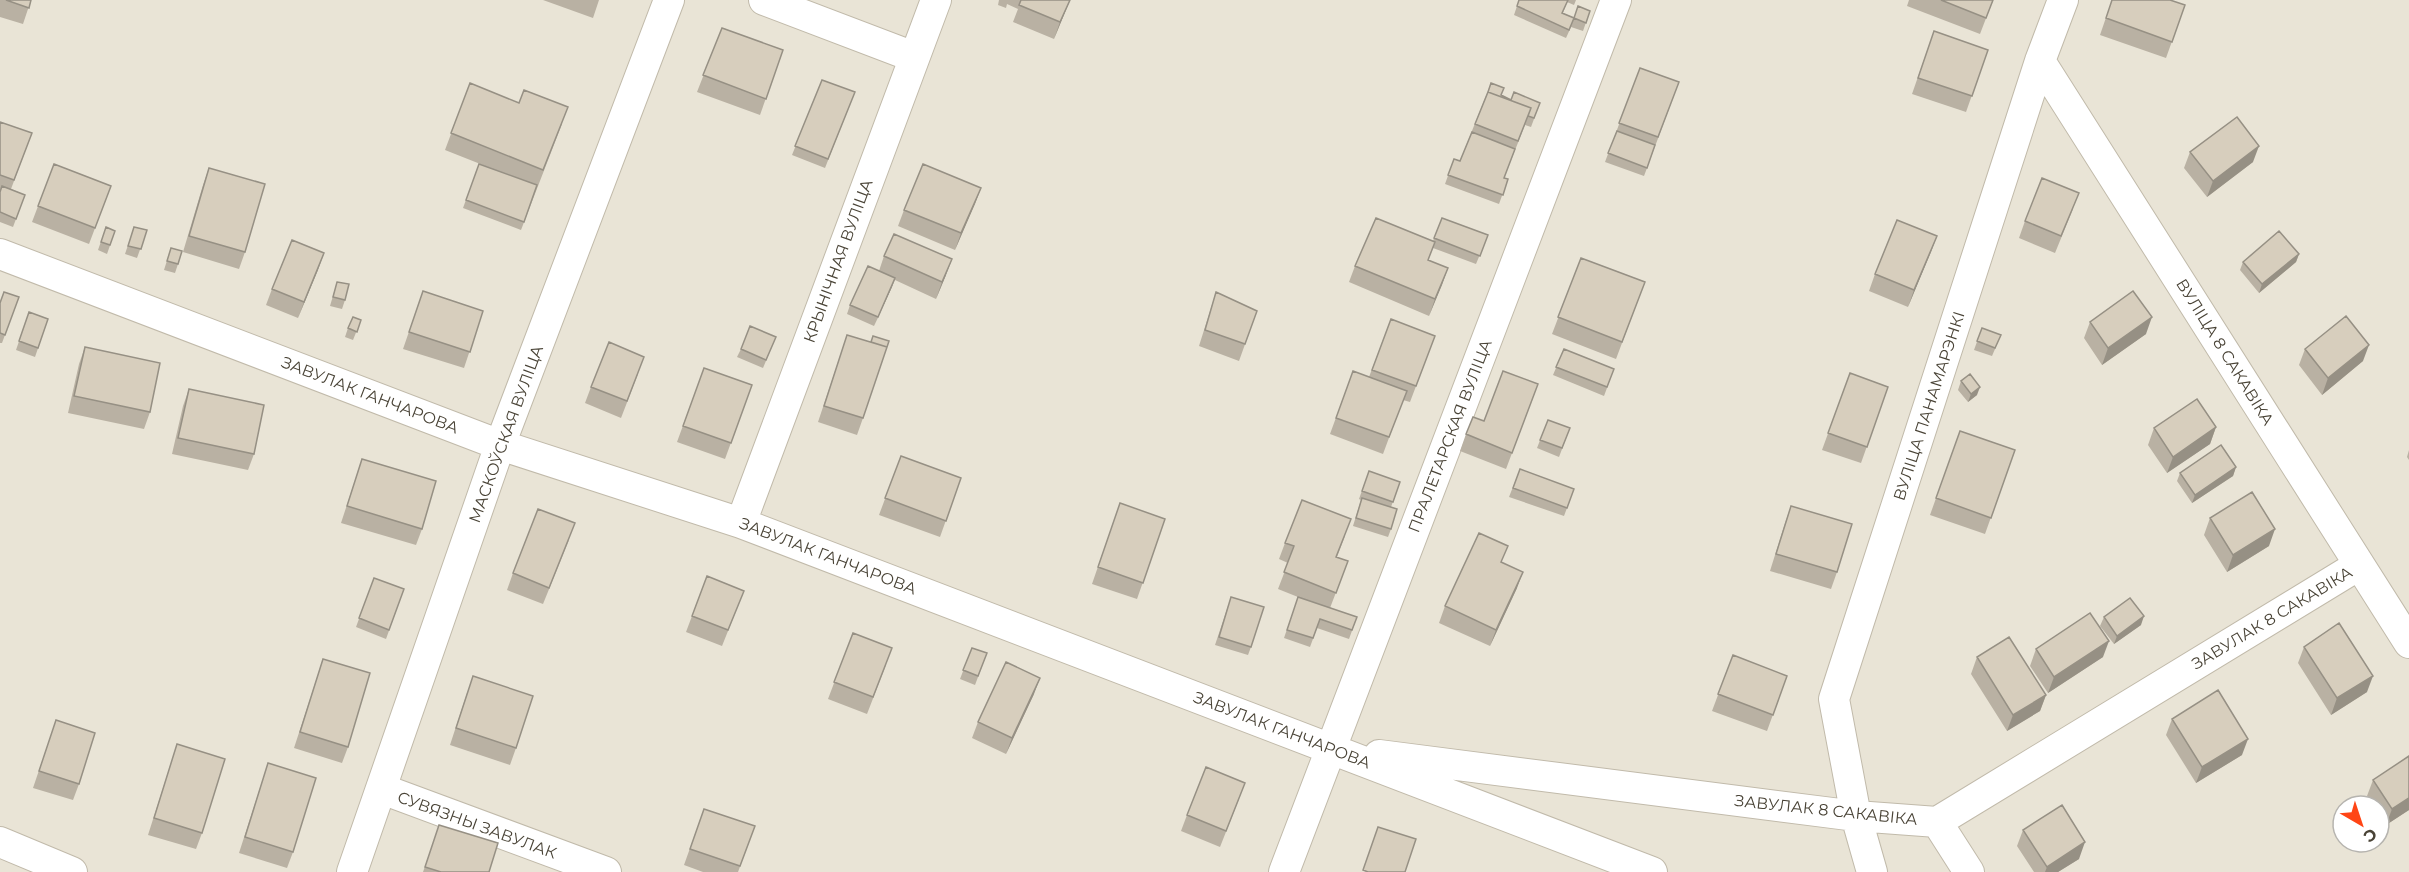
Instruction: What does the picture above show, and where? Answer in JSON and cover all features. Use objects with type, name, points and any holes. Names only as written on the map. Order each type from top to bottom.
[{"type":"street","name":"МАСКОЎСКАЯ ВУЛІЦА","points":[[352,872],[500,445],[669,0]]},
{"type":"street","points":[[764,0],[914,57]]},
{"type":"street","name":"КРЫНІЧНАЯ ВУЛІЦА","points":[[741,523],[936,0]]},
{"type":"street","name":"ПРАЛЕТАРСКАЯ ВУЛІЦА","points":[[1284,872],[1616,0]]},
{"type":"street","name":"ВУЛІЦА ПАНАМАРЭНКІ","points":[[1872,872],[1856,816],[1834,699],[2040,61],[2063,0]]},
{"type":"street","name":"ВУЛІЦА 8 САКАВІКА","points":[[2040,61],[2409,643]]},
{"type":"street","name":"ЗАВУЛАК ГАНЧАРОВА","points":[[0,254],[500,445],[741,523],[1652,872]]},
{"type":"street","name":"ЗАВУЛАК 8 САКАВІКА","points":[[1332,748],[1856,816],[1937,822],[2359,565]]},
{"type":"street","name":"СУВЯЗНЫ ЗАВУЛАК","points":[[382,789],[606,872]]},
{"type":"street","points":[[1937,822],[1969,872]]},
{"type":"street","points":[[0,842],[72,872]]},
{"type":"shaded area","points":[[0,0],[2409,0],[2409,872],[0,872]]},
{"type":"building","points":[[6,0],[31,0],[29,8]]},
{"type":"building","points":[[1021,0],[1070,0],[1060,22],[1019,5]]},
{"type":"building","points":[[1519,0],[1568,0],[1562,13],[1574,18],[1569,30],[1517,6]]},
{"type":"building","points":[[1941,0],[1993,0],[1986,18]]},
{"type":"building","points":[[2112,0],[2170,0],[2185,5],[2172,42],[2106,18]]},
{"type":"building","points":[[1578,6],[1590,11],[1586,23],[1574,18]]},
{"type":"building","points":[[722,28],[783,50],[766,99],[703,75]]},
{"type":"building","points":[[1934,31],[1988,50],[1972,96],[1918,78]]},
{"type":"building","points":[[1640,68],[1679,82],[1658,137],[1619,123]]},
{"type":"building","points":[[822,80],[855,92],[828,159],[795,146]]},
{"type":"building","points":[[470,83],[519,103],[524,90],[568,107],[543,170],[451,133]]},
{"type":"building","points":[[1491,83],[1504,88],[1501,95],[1511,100],[1514,92],[1540,103],[1534,118],[1528,116],[1531,108],[1488,92]]},
{"type":"building","points":[[1488,92],[1531,108],[1518,141],[1475,124]]},
{"type":"building","points":[[2237,117],[2259,146],[2213,181],[2190,152]]},
{"type":"building","points":[[0,122],[32,133],[14,180],[0,175]]},
{"type":"building","points":[[1617,131],[1655,145],[1647,168],[1608,153]]},
{"type":"building","points":[[1472,132],[1515,149],[1504,178],[1508,179],[1503,195],[1448,175],[1454,159],[1460,161]]},
{"type":"building","points":[[54,164],[111,186],[95,228],[38,206]]},
{"type":"building","points":[[479,164],[537,185],[524,222],[466,200]]},
{"type":"building","points":[[923,164],[981,188],[961,233],[904,210]]},
{"type":"building","points":[[209,168],[265,184],[245,252],[189,236]]},
{"type":"building","points":[[2042,178],[2079,193],[2061,236],[2025,221]]},
{"type":"building","points":[[2,186],[25,195],[16,219],[0,212]]},
{"type":"building","points":[[1376,218],[1435,242],[1428,260],[1448,268],[1435,299],[1355,266]]},
{"type":"building","points":[[1442,218],[1488,235],[1480,256],[1434,238]]},
{"type":"building","points":[[1897,220],[1937,236],[1914,290],[1875,274]]},
{"type":"building","points":[[106,227],[115,231],[110,245],[101,242]]},
{"type":"building","points":[[134,227],[147,230],[141,249],[128,246]]},
{"type":"building","points":[[2279,231],[2299,254],[2262,284],[2243,262]]},
{"type":"building","points":[[894,234],[952,259],[942,282],[884,256]]},
{"type":"building","points":[[292,240],[324,253],[304,302],[272,289]]},
{"type":"building","points":[[171,248],[182,251],[178,264],[167,261]]},
{"type":"building","points":[[1581,258],[1645,282],[1622,342],[1558,317]]},
{"type":"building","points":[[868,266],[895,278],[878,317],[850,305]]},
{"type":"building","points":[[337,282],[349,284],[345,300],[333,297]]},
{"type":"building","points":[[423,291],[483,311],[470,352],[409,332]]},
{"type":"building","points":[[2133,291],[2152,317],[2108,348],[2090,322]]},
{"type":"building","points":[[4,292],[19,297],[5,335],[0,333],[0,303]]},
{"type":"building","points":[[1216,292],[1257,311],[1245,344],[1205,330]]},
{"type":"building","points":[[29,312],[48,319],[38,348],[19,341]]},
{"type":"building","points":[[2346,316],[2369,345],[2328,378],[2305,349]]},
{"type":"building","points":[[353,317],[361,320],[357,332],[348,328]]},
{"type":"building","points":[[1391,319],[1435,336],[1416,386],[1372,370]]},
{"type":"building","points":[[750,326],[776,337],[766,360],[741,349]]},
{"type":"building","points":[[1982,328],[2001,335],[1995,348],[1977,341]]},
{"type":"building","points":[[847,335],[887,347],[863,418],[824,406]]},
{"type":"building","points":[[873,336],[889,341],[887,347],[871,342]]},
{"type":"building","points":[[609,342],[644,357],[627,401],[591,387]]},
{"type":"building","points":[[85,347],[160,363],[150,412],[74,396]]},
{"type":"building","points":[[1564,349],[1614,369],[1607,387],[1556,367]]},
{"type":"building","points":[[704,368],[752,385],[731,443],[683,426]]},
{"type":"building","points":[[1353,371],[1407,391],[1389,437],[1336,418]]},
{"type":"building","points":[[1503,371],[1538,384],[1512,453],[1466,434],[1473,417],[1484,421]]},
{"type":"building","points":[[1850,373],[1888,387],[1867,447],[1828,433]]},
{"type":"building","points":[[1970,374],[1980,387],[1971,394],[1961,381]]},
{"type":"building","points":[[189,389],[264,405],[254,454],[178,438]]},
{"type":"building","points":[[2197,399],[2216,427],[2173,457],[2154,428]]},
{"type":"building","points":[[1548,420],[1570,428],[1562,448],[1540,440]]},
{"type":"building","points":[[1960,431],[2015,450],[1991,518],[1936,498]]},
{"type":"building","points":[[2221,445],[2236,467],[2195,495],[2180,473]]},
{"type":"building","points":[[901,456],[961,478],[946,521],[885,498]]},
{"type":"building","points":[[362,459],[436,481],[422,529],[347,506]]},
{"type":"building","points":[[1520,469],[1574,489],[1567,508],[1513,488]]},
{"type":"building","points":[[1369,471],[1400,482],[1393,502],[1362,491]]},
{"type":"building","points":[[2252,492],[2275,529],[2233,555],[2210,518]]},
{"type":"building","points":[[1362,498],[1397,509],[1391,529],[1356,518]]},
{"type":"building","points":[[1302,500],[1351,519],[1336,557],[1348,561],[1336,593],[1284,572],[1294,546],[1285,543]]},
{"type":"building","points":[[1120,503],[1165,519],[1143,583],[1098,567]]},
{"type":"building","points":[[1791,506],[1852,524],[1837,572],[1776,554]]},
{"type":"building","points":[[538,509],[575,523],[549,588],[513,573]]},
{"type":"building","points":[[1479,533],[1508,546],[1501,562],[1523,572],[1496,630],[1445,606]]},
{"type":"building","points":[[707,576],[744,591],[728,630],[692,616]]},
{"type":"building","points":[[374,578],[404,589],[389,630],[359,618]]},
{"type":"building","points":[[1231,597],[1264,607],[1251,647],[1219,637]]},
{"type":"building","points":[[1298,597],[1357,617],[1352,630],[1320,619],[1313,638],[1287,630]]},
{"type":"building","points":[[2130,598],[2144,616],[2117,636],[2104,617]]},
{"type":"building","points":[[2090,613],[2109,641],[2054,677],[2036,649]]},
{"type":"building","points":[[2339,623],[2373,676],[2337,698],[2304,647]]},
{"type":"building","points":[[853,633],[892,648],[873,697],[834,682]]},
{"type":"building","points":[[2009,637],[2046,695],[2013,715],[1977,657]]},
{"type":"building","points":[[972,648],[987,653],[978,676],[963,670]]},
{"type":"building","points":[[1733,655],[1787,676],[1773,715],[1718,694]]},
{"type":"building","points":[[323,659],[370,673],[348,747],[300,732]]},
{"type":"building","points":[[1006,662],[1040,678],[1012,738],[978,722]]},
{"type":"building","points":[[473,676],[533,696],[516,748],[456,728]]},
{"type":"building","points":[[2218,690],[2248,739],[2202,767],[2172,719]]},
{"type":"building","points":[[56,720],[95,733],[79,784],[39,771]]},
{"type":"building","points":[[177,744],[225,759],[202,833],[154,818]]},
{"type":"building","points":[[2409,756],[2409,798],[2392,809],[2391,794],[2382,794],[2373,780]]},
{"type":"building","points":[[268,763],[316,778],[293,852],[245,837]]},
{"type":"building","points":[[1206,767],[1245,783],[1226,831],[1187,815]]},
{"type":"building","points":[[2062,805],[2085,842],[2047,867],[2023,830]]},
{"type":"building","points":[[704,809],[755,826],[740,866],[690,849]]},
{"type":"building","points":[[439,825],[498,843],[489,872],[441,872],[425,867]]},
{"type":"building","points":[[1378,827],[1416,839],[1405,872],[1363,870]]}]
